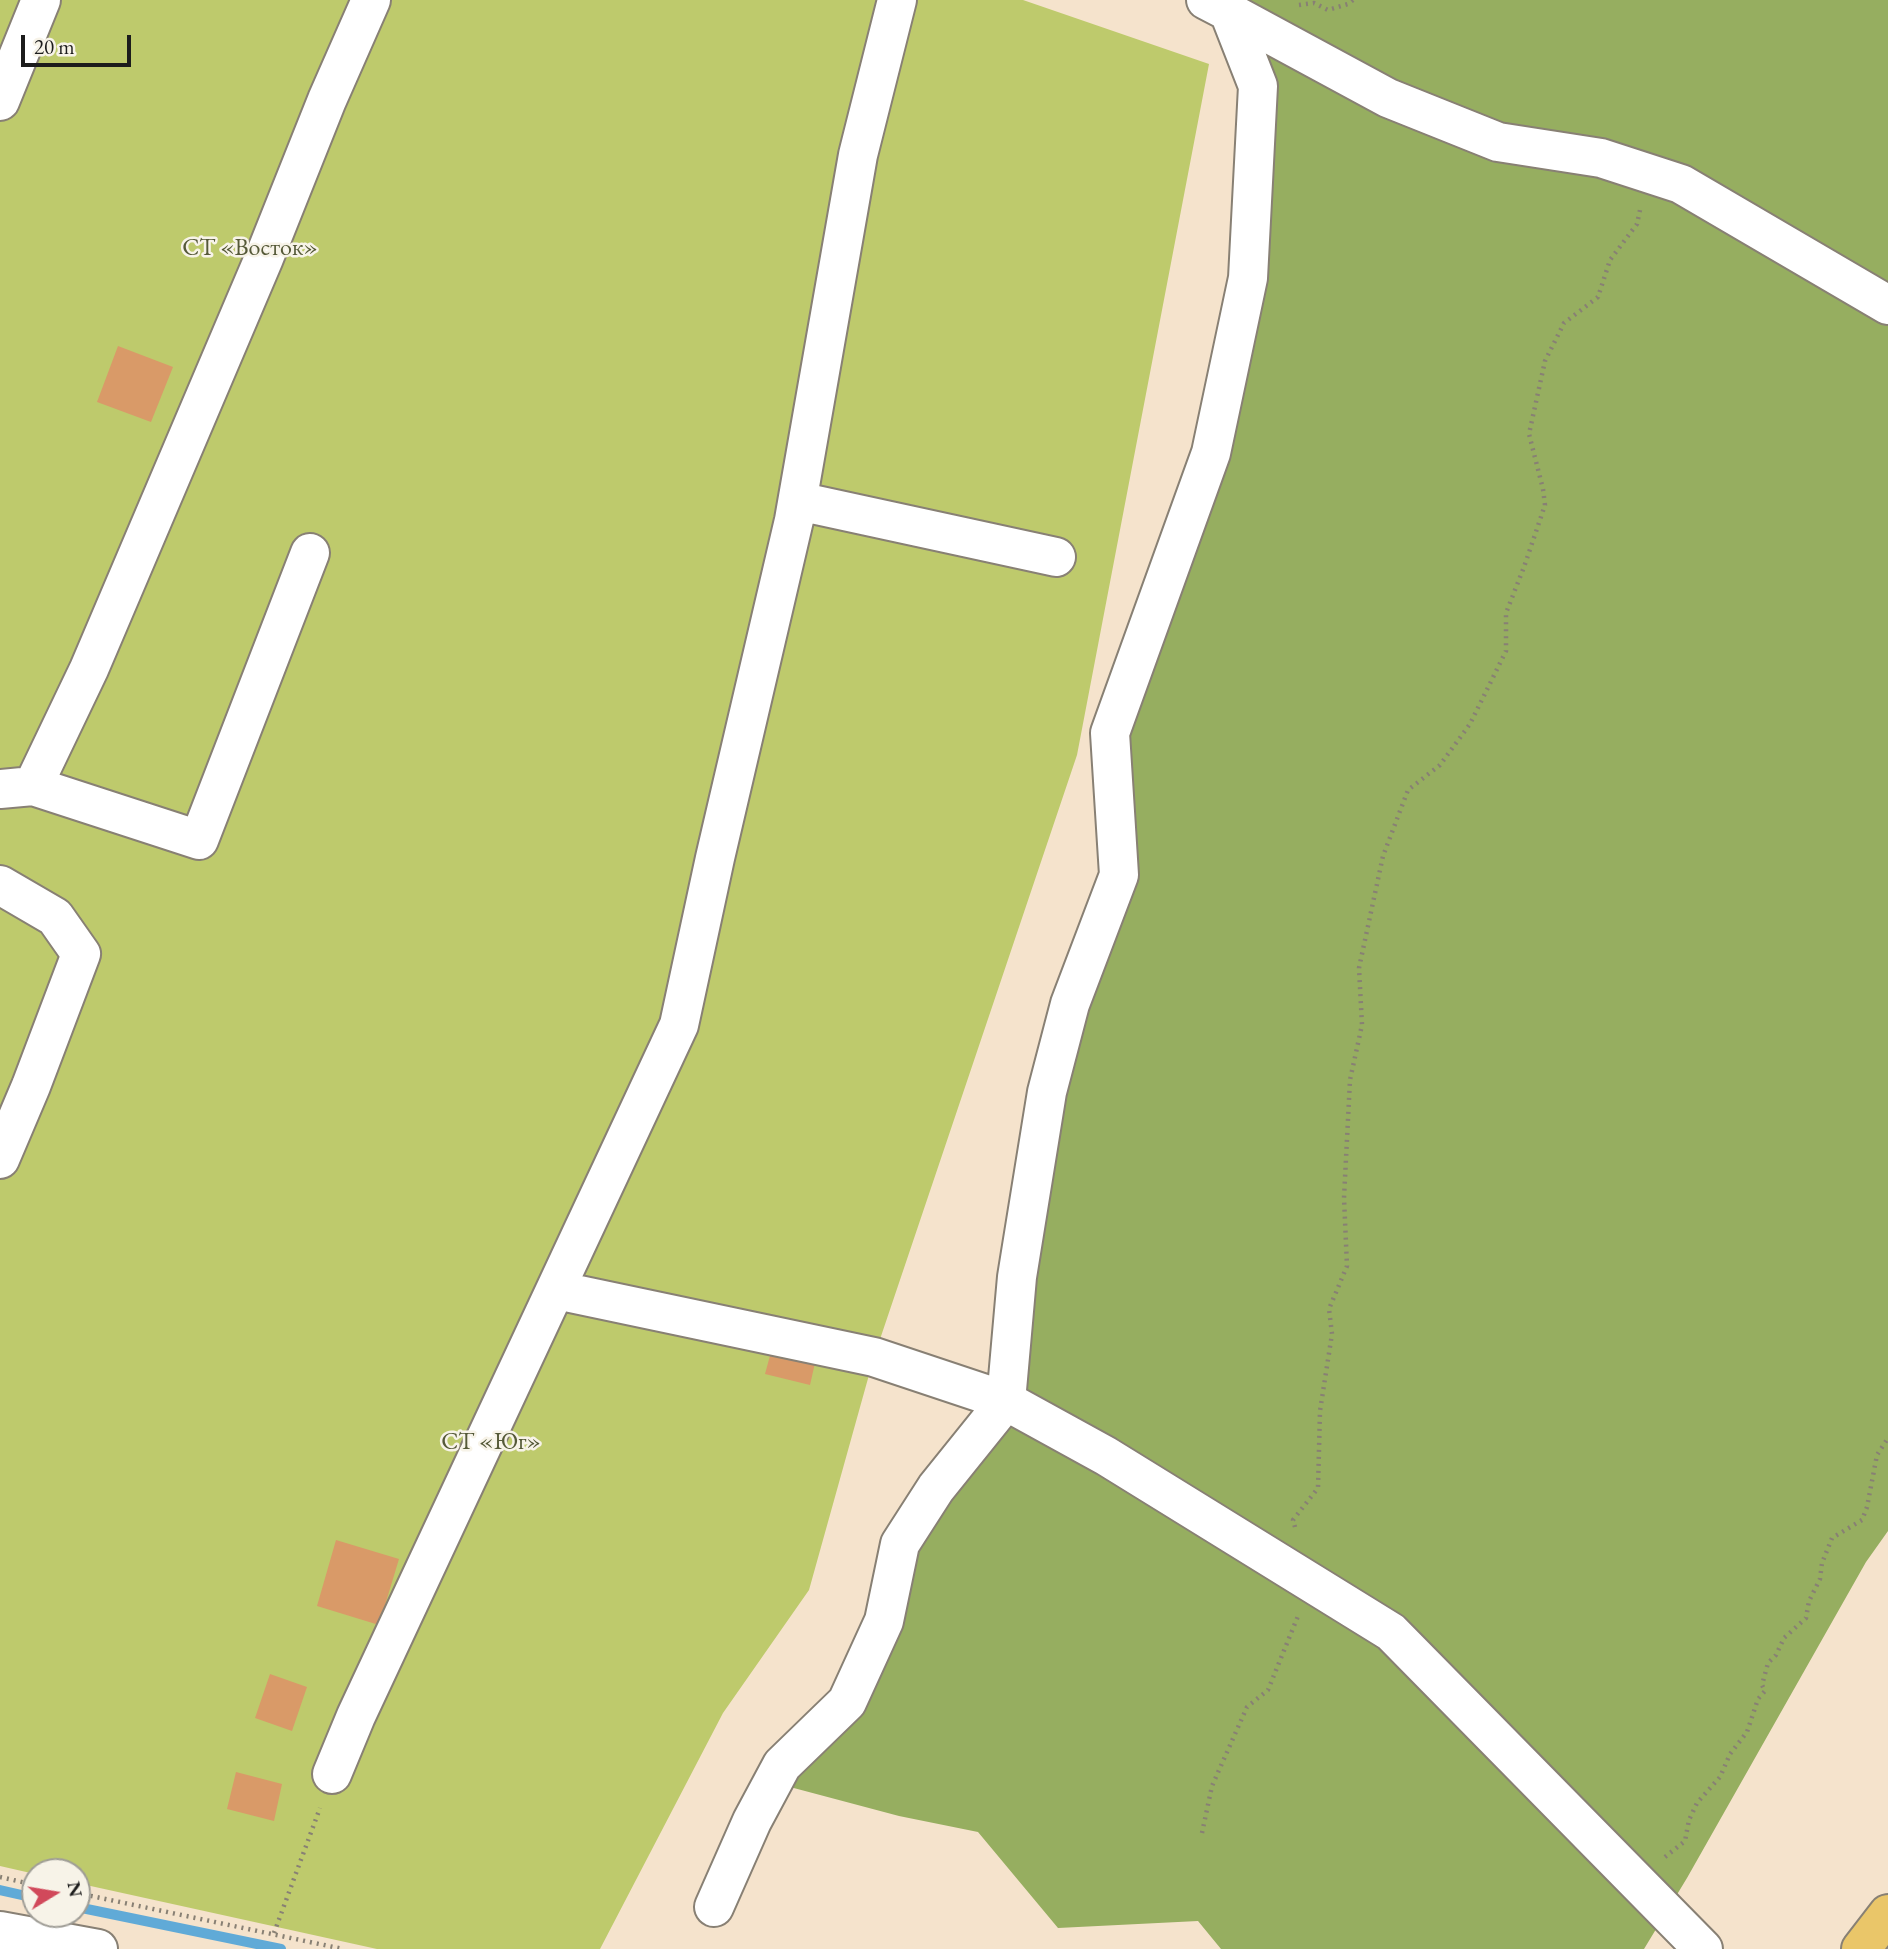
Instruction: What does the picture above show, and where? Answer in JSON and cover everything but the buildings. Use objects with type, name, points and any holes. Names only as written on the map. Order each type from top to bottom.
[{"type":"main road","points":[[1861,1949],[1888,1913]]},
{"type":"lane","points":[[0,101],[41,0]]},
{"type":"lane","points":[[310,553],[199,840],[17,787],[94,656],[371,0]]},
{"type":"lane","points":[[332,1774],[356,1716],[679,1025],[798,501],[858,155],[897,0]]},
{"type":"lane","points":[[1218,6],[1388,98],[1498,142],[1601,158],[1673,181],[1888,305]]},
{"type":"lane","points":[[714,1907],[752,1821],[782,1765],[847,1702],[884,1621],[900,1544],[936,1488],[1006,1401],[1017,1277],[1047,1092],[1070,1004],[1119,874],[1110,733],[1211,453],[1248,278],[1258,86],[1218,6]]},
{"type":"lane","points":[[798,501],[1056,557]]},
{"type":"lane","points":[[0,885],[55,917],[80,954],[31,1086],[0,1159]]},
{"type":"lane","points":[[556,1290],[874,1357],[1006,1401],[1106,1456],[1391,1632],[1703,1949]]},
{"type":"lane","points":[[0,1931],[98,1949]]},
{"type":"path","points":[[1202,1833],[1212,1786],[1247,1707],[1268,1690],[1298,1617],[1308,1581],[1293,1520],[1318,1488],[1320,1412],[1332,1334],[1329,1309],[1347,1266],[1344,1198],[1350,1080],[1362,1025],[1359,968],[1383,856],[1408,790],[1440,765],[1470,724],[1506,651],[1506,613],[1545,505],[1529,434],[1545,361],[1564,323],[1598,297],[1610,260],[1637,224],[1638,214],[1651,190],[1673,181]]},
{"type":"path","points":[[1640,1885],[1661,1860],[1685,1841],[1689,1820],[1697,1802],[1720,1777],[1730,1754],[1747,1732],[1758,1699],[1765,1691],[1762,1685],[1768,1663],[1776,1655],[1784,1638],[1806,1618],[1809,1601],[1820,1579],[1822,1563],[1832,1538],[1862,1520],[1877,1454],[1888,1438]]},
{"type":"path","points":[[274,1933],[332,1774]]},
{"type":"path","points":[[0,1877],[21,1882]]},
{"type":"path","points":[[91,1896],[343,1949]]},
{"type":"green space","name":"СТ «Юг»","points":[[0,0],[1023,0],[1209,64],[1077,755],[874,1357],[809,1590],[723,1713],[600,1949],[377,1949],[91,1886],[91,1858],[21,1858],[21,1871],[0,1866]]},
{"type":"green space","points":[[1206,0],[1888,0],[1888,1531],[1866,1562],[1644,1949],[1221,1949],[1198,1921],[1058,1928],[978,1832],[899,1816],[790,1787],[900,1544],[1005,1401],[1017,1277],[1119,875],[1110,733],[1211,453],[1258,86]]},
{"type":"waterway","points":[[0,1890],[21,1895]]},
{"type":"waterway","points":[[91,1910],[281,1949]]},
{"type":"park label","name":"СТ «Восток»","points":[[250,248]]}]
